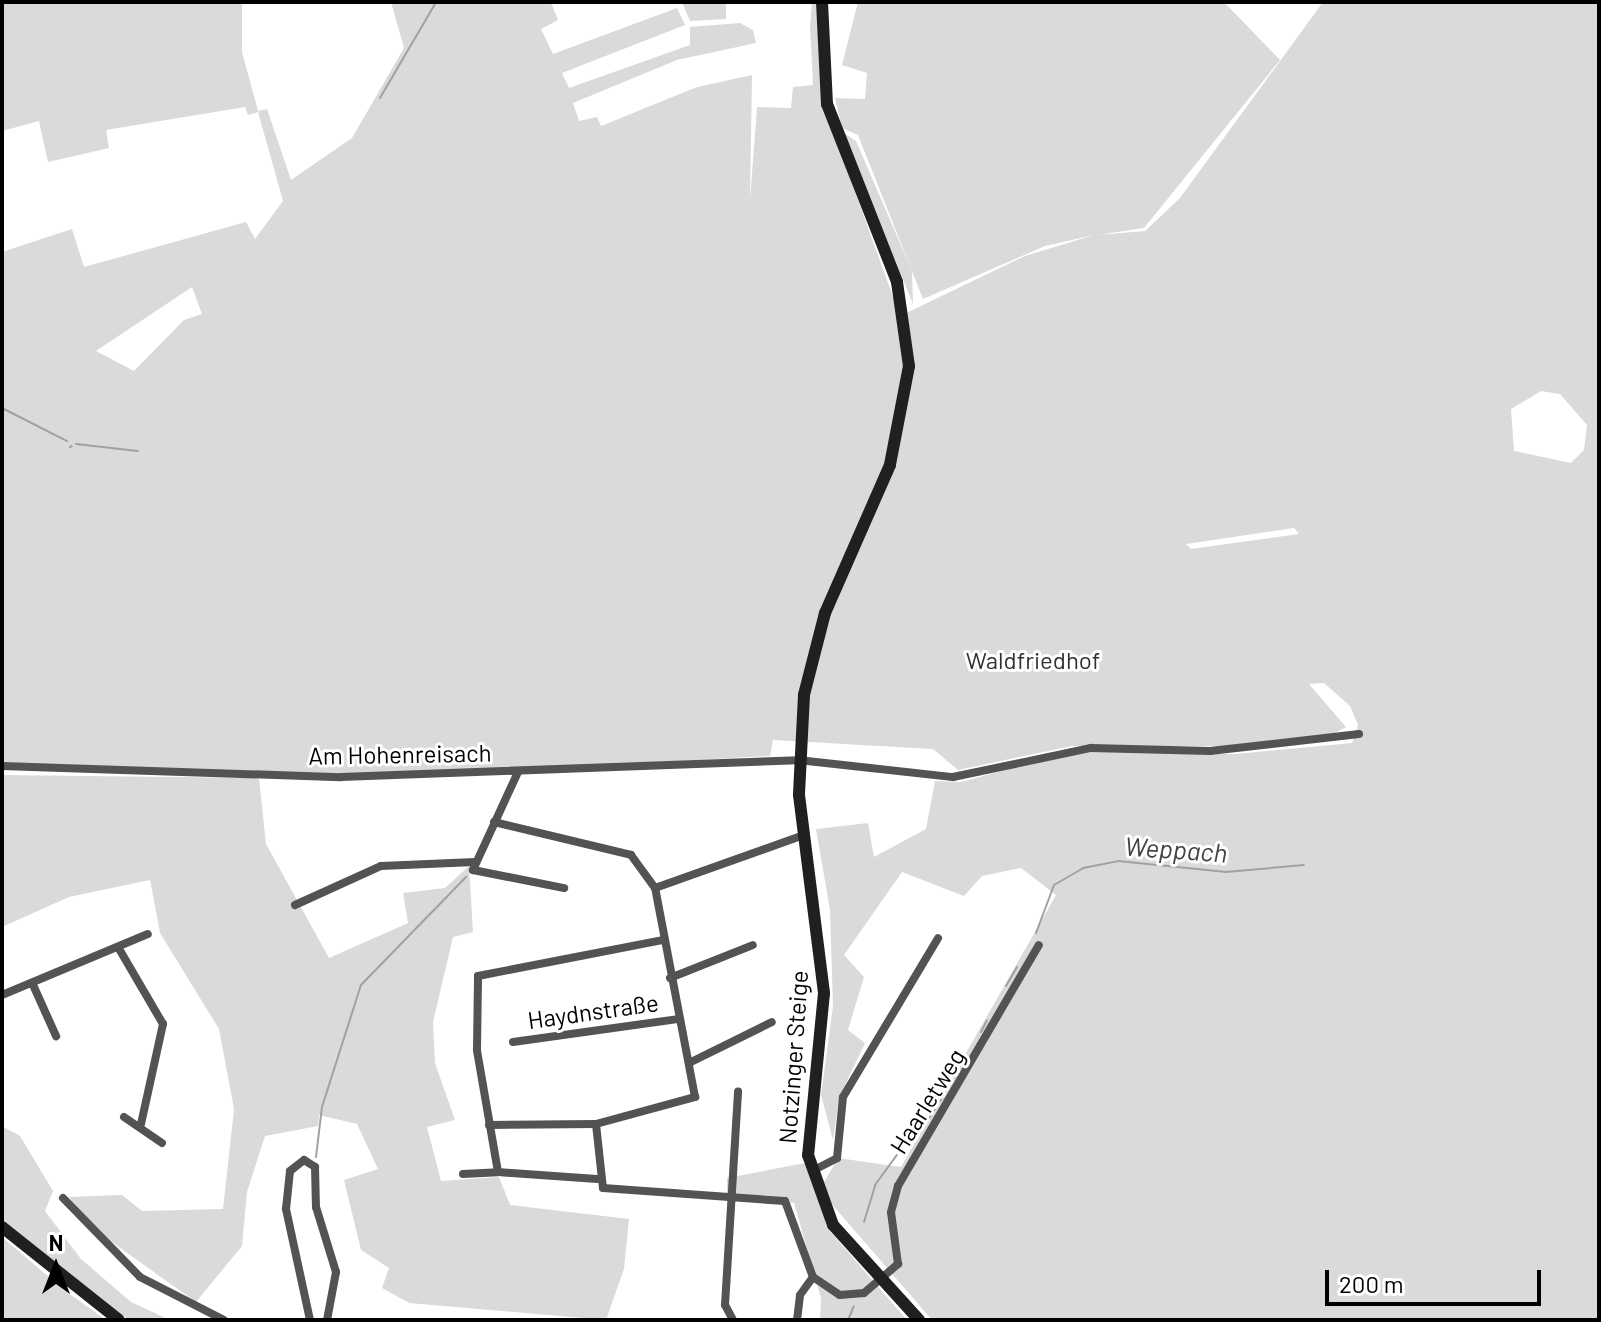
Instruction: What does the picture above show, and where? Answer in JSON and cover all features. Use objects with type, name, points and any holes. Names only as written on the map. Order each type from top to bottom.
[{"type":"main road","name":"Notzinger Steige","points":[[822,2],[827,104],[897,282],[909,366],[890,465],[825,613],[804,695],[798,760],[824,993],[807,1130],[811,1171],[824,1212],[881,1281],[919,1320]]},
{"type":"main road","points":[[2,1227],[119,1320]]},
{"type":"street","points":[[798,760],[953,777],[1091,748],[1210,751],[1359,734]]},
{"type":"street","name":"Am Hohenreisach","points":[[2,766],[341,777],[798,760]]},
{"type":"street","points":[[518,772],[475,862],[474,874],[564,888]]},
{"type":"street","points":[[489,1125],[596,1124],[689,1100],[697,1091],[670,978],[655,888],[631,855],[494,822]]},
{"type":"street","points":[[655,888],[804,835]]},
{"type":"street","points":[[295,905],[381,866],[475,862]]},
{"type":"street","points":[[2,995],[34,987],[148,934]]},
{"type":"street","points":[[811,1171],[837,1158],[843,1097],[938,938]]},
{"type":"street","points":[[498,1172],[477,1050],[478,976],[664,940]]},
{"type":"street","points":[[670,978],[753,945]]},
{"type":"street","name":"Haarletweg","points":[[881,1281],[898,1264],[891,1212],[898,1186],[1039,945]]},
{"type":"street","points":[[118,947],[163,1024],[141,1124]]},
{"type":"street","points":[[34,987],[56,1036]]},
{"type":"street","name":"Haydnstraße","points":[[513,1042],[679,1019]]},
{"type":"street","points":[[691,1062],[772,1022]]},
{"type":"street","points":[[733,1320],[725,1305],[738,1091]]},
{"type":"street","points":[[124,1117],[141,1124],[162,1143]]},
{"type":"street","points":[[596,1124],[597,1179]]},
{"type":"street","points":[[310,1320],[286,1209],[292,1166],[310,1161],[336,1272],[327,1320]]},
{"type":"street","points":[[463,1174],[498,1172],[597,1179],[609,1190],[791,1204],[813,1277],[853,1296],[881,1281]]},
{"type":"street","points":[[63,1198],[140,1277],[224,1320]]},
{"type":"street","points":[[797,1320],[800,1295],[813,1277]]},
{"type":"green space","name":"Waldfriedhof","points":[[2,2],[242,2],[242,52],[258,111],[267,109],[291,180],[352,138],[404,48],[391,2],[551,2],[558,20],[541,29],[553,54],[677,8],[685,25],[562,73],[569,88],[690,45],[690,27],[740,23],[753,30],[756,43],[677,60],[573,103],[579,121],[597,117],[601,126],[697,87],[752,75],[750,200],[757,107],[791,108],[793,87],[813,85],[810,27],[812,2],[818,2],[825,109],[900,316],[1025,256],[1094,235],[1045,246],[923,299],[858,135],[842,128],[835,98],[865,99],[867,73],[842,65],[858,2],[1224,2],[1280,60],[1144,228],[1097,235],[1145,231],[1180,198],[1323,2],[1599,2],[1599,1320],[932,1320],[830,1202],[823,1184],[838,1158],[901,1167],[1056,895],[1021,868],[982,876],[964,896],[902,872],[844,955],[864,977],[848,1030],[865,1043],[839,1098],[833,1140],[821,1095],[833,1006],[830,910],[816,829],[868,823],[874,857],[926,829],[935,781],[961,782],[1076,751],[1236,754],[1352,743],[1358,725],[1350,706],[1324,683],[1309,684],[1346,727],[1335,733],[1224,746],[1072,746],[958,770],[933,749],[773,740],[770,756],[403,776],[2,764],[2,252],[72,229],[84,267],[246,222],[255,239],[283,201],[258,112],[248,115],[245,107],[106,130],[109,148],[48,162],[39,121],[2,131]],"holes":[[[192,287],[202,314],[184,320],[134,371],[96,351]],[[1541,391],[1560,394],[1587,425],[1584,450],[1571,463],[1514,451],[1511,409]],[[1294,528],[1299,534],[1191,549],[1186,544]]]},
{"type":"green space","points":[[682,2],[726,2],[726,19],[690,21]]},
{"type":"green space","points":[[844,133],[856,141],[912,271],[913,304]]},
{"type":"green space","points":[[2,775],[259,778],[266,844],[329,958],[408,923],[403,893],[445,888],[469,866],[473,932],[453,937],[433,1022],[435,1063],[455,1120],[427,1127],[441,1181],[499,1177],[510,1205],[629,1219],[624,1269],[606,1320],[409,1303],[382,1288],[389,1268],[361,1250],[344,1180],[378,1169],[357,1124],[319,1115],[318,1126],[265,1136],[247,1192],[242,1246],[196,1302],[88,1225],[69,1197],[122,1195],[142,1211],[223,1209],[234,1109],[219,1029],[160,933],[150,880],[69,897],[2,927]]},
{"type":"green space","points":[[2,1126],[20,1136],[53,1191],[45,1211],[81,1259],[131,1302],[170,1320],[130,1320],[102,1303],[2,1219]]},
{"type":"green space","points":[[805,1163],[828,1229],[907,1320],[820,1320],[821,1298],[794,1203],[727,1198],[727,1178]]},
{"type":"green space","points":[[2,1237],[64,1290],[106,1320],[2,1320]]},
{"type":"waterway","points":[[380,98],[436,2]]},
{"type":"waterway","points":[[2,408],[67,441]]},
{"type":"waterway","points":[[76,444],[138,451]]},
{"type":"waterway","name":"Weppach","points":[[1036,933],[1054,885],[1083,868],[1118,861],[1226,872],[1304,865]]},
{"type":"waterway","points":[[316,1157],[322,1107],[361,985],[466,877]]},
{"type":"waterway","name":"Weppach","points":[[1006,986],[1017,967]]},
{"type":"waterway","name":"Weppach","points":[[981,1032],[987,1020]]},
{"type":"waterway","name":"Weppach","points":[[928,1120],[944,1094]]},
{"type":"waterway","name":"Weppach","points":[[864,1222],[875,1185],[897,1155]]},
{"type":"waterway","name":"Weppach","points":[[848,1320],[854,1306]]}]
